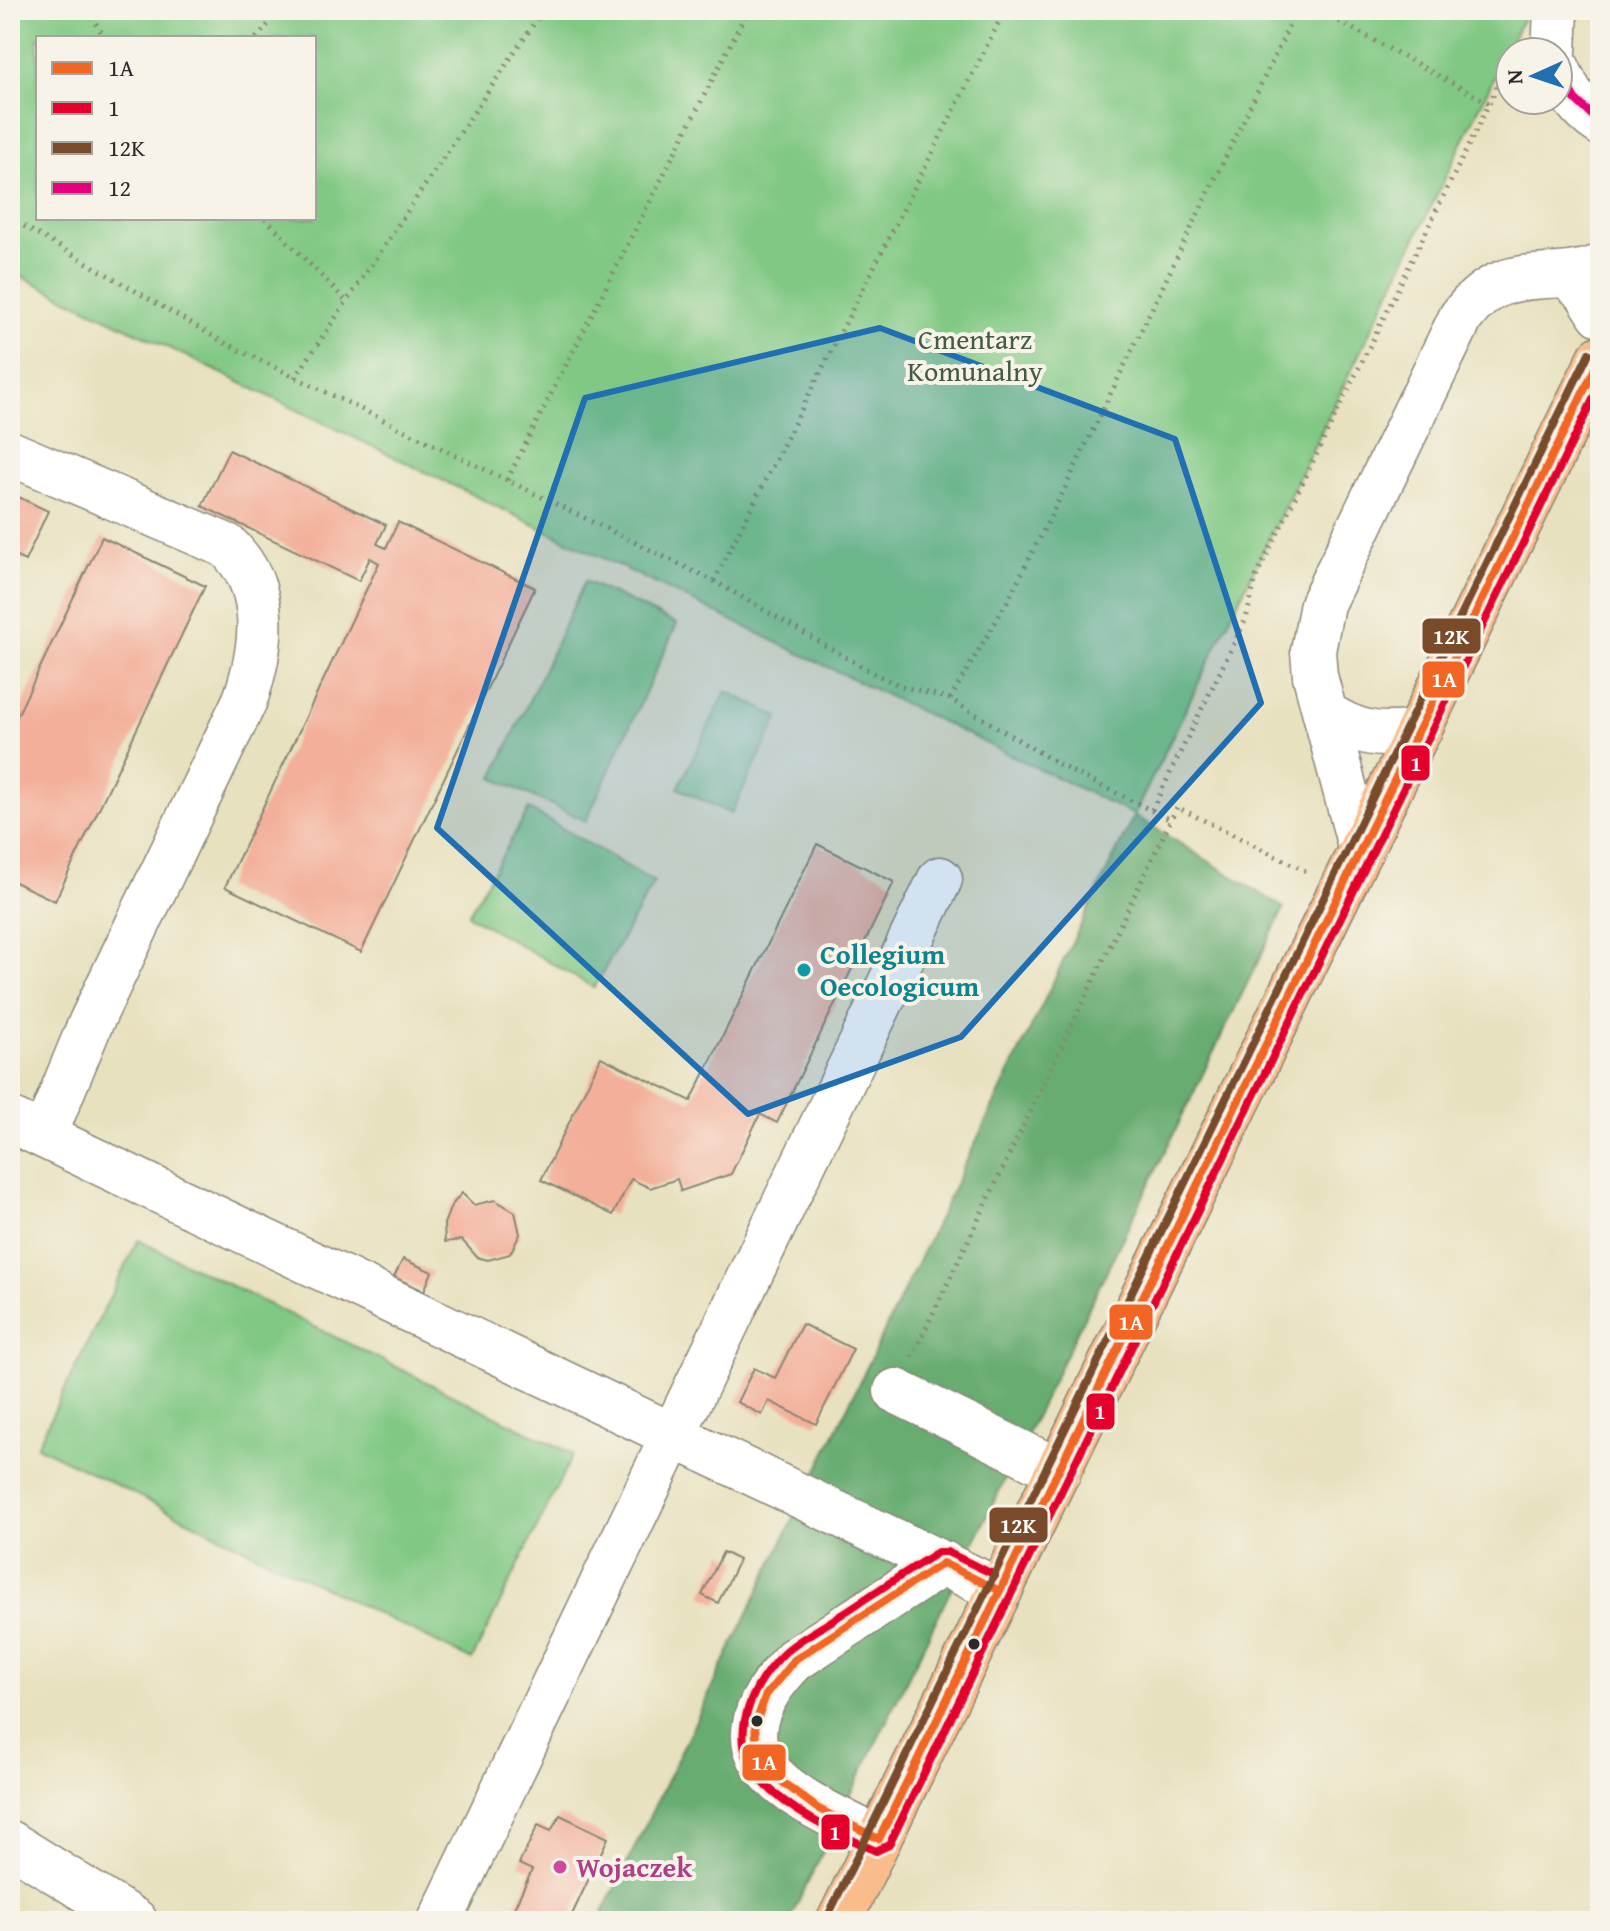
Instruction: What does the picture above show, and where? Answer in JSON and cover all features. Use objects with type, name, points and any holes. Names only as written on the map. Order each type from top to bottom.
[{"type":"main road","points":[[839,1921],[1600,358]]},
{"type":"lane","points":[[1555,36],[1556,10]]},
{"type":"lane","points":[[1574,99],[1586,114],[1600,123]]},
{"type":"lane","points":[[1361,850],[1325,713],[1313,651],[1322,604],[1461,317],[1487,289],[1503,281],[1584,272],[1586,292],[1600,314]]},
{"type":"lane","points":[[10,453],[227,546],[249,573],[256,592],[260,620],[259,648],[245,700],[91,1022],[27,1128],[1000,1591]]},
{"type":"lane","points":[[1325,713],[1346,727],[1369,735],[1419,731]]},
{"type":"lane","points":[[440,1921],[940,879]]},
{"type":"lane","points":[[896,1391],[1059,1471]]},
{"type":"lane","points":[[879,1839],[782,1788],[758,1756],[757,1721],[776,1679],[794,1660],[943,1563]]},
{"type":"lane","points":[[10,1843],[135,1921]]},
{"type":"path","points":[[87,10],[104,36]]},
{"type":"path","points":[[258,36],[281,10]]},
{"type":"path","points":[[295,378],[543,10]]},
{"type":"path","points":[[507,480],[748,10]]},
{"type":"path","points":[[714,581],[1005,10]]},
{"type":"path","points":[[950,699],[1007,602],[1060,498],[1297,10]]},
{"type":"path","points":[[1318,10],[1489,103]]},
{"type":"path","points":[[1152,810],[1246,619],[1256,577],[1494,93]]},
{"type":"path","points":[[10,218],[223,342],[714,581],[875,674],[901,686],[950,699],[1067,769],[1171,820]]},
{"type":"path","points":[[267,220],[346,301]]},
{"type":"path","points":[[896,1391],[1177,807],[1342,889]]},
{"type":"highlighted area","points":[[880,328],[1175,439],[1261,703],[961,1037],[748,1114],[437,828],[585,398]]},
{"type":"green space","name":"Cmentarz Komunalny","points":[[10,10],[1527,10],[1514,36],[1494,36],[1494,78],[1134,815],[10,271]]},
{"type":"green space","points":[[585,581],[677,624],[586,821],[493,778]]},
{"type":"green space","points":[[726,691],[779,717],[731,814],[678,788]]},
{"type":"green space","points":[[529,809],[654,882],[594,988],[468,915]]},
{"type":"green space","points":[[1134,815],[1284,908],[789,1921],[599,1921]]},
{"type":"green space","points":[[138,1240],[573,1454],[472,1660],[37,1446]]},
{"type":"building","points":[[229,450],[386,525],[377,544],[386,548],[398,522],[535,588],[361,952],[225,887],[379,563],[370,558],[359,581],[202,506]]},
{"type":"building","points":[[10,493],[48,511],[25,561],[10,554]]},
{"type":"building","points":[[102,537],[205,586],[55,901],[10,880],[10,731]]},
{"type":"building","name":"Collegium Oecologicum","points":[[817,844],[894,882],[777,1123],[760,1114],[731,1174],[681,1191],[677,1179],[650,1188],[631,1179],[613,1215],[541,1180],[601,1057],[691,1101]]},
{"type":"building","points":[[462,1193],[474,1205],[495,1200],[515,1212],[520,1234],[510,1254],[488,1260],[477,1257],[462,1240],[445,1242],[444,1224],[451,1206]]},
{"type":"building","points":[[403,1259],[432,1272],[424,1291],[394,1277]]},
{"type":"building","points":[[802,1324],[853,1349],[816,1424],[769,1401],[762,1415],[737,1402],[754,1368],[775,1378]]},
{"type":"building","points":[[723,1552],[739,1560],[718,1603],[702,1595]]},
{"type":"building","name":"Wojaczek","points":[[560,1815],[608,1838],[569,1921],[508,1921],[532,1870],[519,1864],[538,1825],[551,1831]]},
{"type":"transit line","name":"12","points":[[1574,97],[1600,123]]},
{"type":"transit line","name":"12K","points":[[828,1916],[1589,353]]},
{"type":"transit line","name":"1A","points":[[1000,1591],[943,1563],[794,1660],[766,1695],[755,1725],[757,1750],[769,1772],[817,1808],[879,1839],[1600,358]]},
{"type":"transit line","name":"1","points":[[995,1575],[947,1552],[938,1552],[785,1652],[762,1680],[746,1714],[745,1749],[762,1781],[787,1803],[830,1829],[876,1851],[889,1845],[1600,385]]},
{"type":"place","name":"Collegium Oecologicum","points":[[804,970]]},
{"type":"place","name":"Wojaczek","points":[[560,1867]]}]
